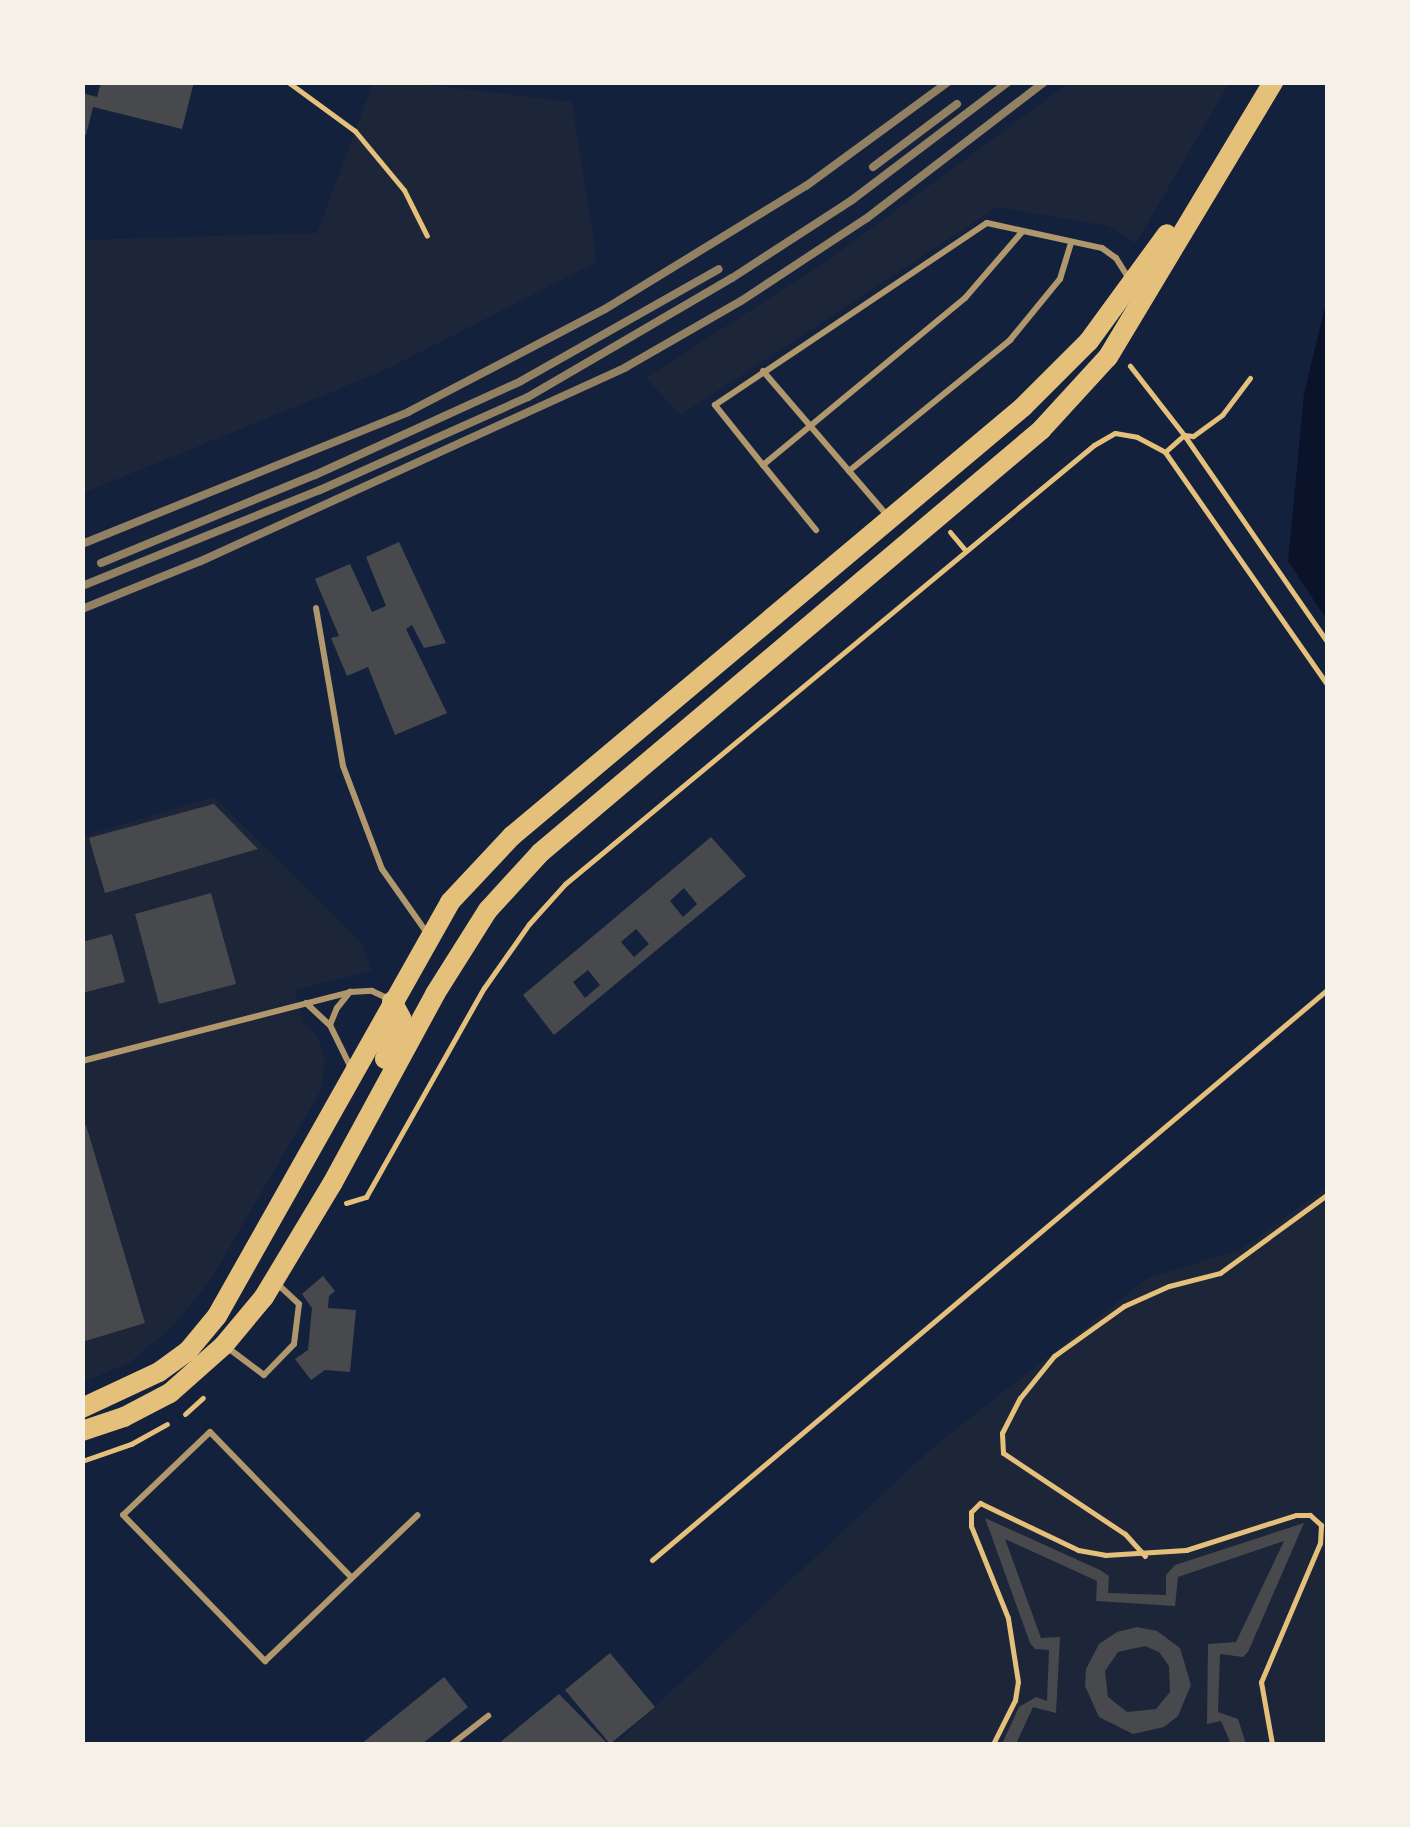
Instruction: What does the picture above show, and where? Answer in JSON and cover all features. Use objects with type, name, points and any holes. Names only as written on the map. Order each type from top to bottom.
[{"type":"main road","points":[[82,1431],[124,1417],[170,1392],[224,1346],[274,1281],[426,1010],[488,910],[540,853],[1041,430],[1114,348],[1273,82]]},
{"type":"main road","points":[[82,1408],[160,1372],[188,1350],[217,1316],[272,1225],[352,1071],[450,902],[512,836],[1023,407],[1089,342],[1228,152]]},
{"type":"main road","points":[[806,627],[837,590],[895,542],[897,527],[890,519]]},
{"type":"main road","points":[[353,1144],[357,1111],[398,1029],[401,1018],[392,1001]]},
{"type":"lane","points":[[816,530],[714,405],[987,223],[1102,248],[1116,258],[1131,283]]},
{"type":"lane","points":[[763,465],[964,298],[1022,232]]},
{"type":"lane","points":[[849,471],[1010,340],[1060,279],[1071,243]]},
{"type":"lane","points":[[763,371],[890,519]]},
{"type":"lane","points":[[316,608],[344,766],[382,869],[430,937]]},
{"type":"lane","points":[[82,1061],[350,992],[372,990],[392,1001]]},
{"type":"lane","points":[[330,1026],[336,1008],[350,992]]},
{"type":"lane","points":[[305,1002],[330,1026],[352,1071]]},
{"type":"lane","points":[[224,1346],[264,1375],[294,1344],[299,1304],[274,1281]]},
{"type":"lane","points":[[351,1577],[210,1432],[124,1516],[264,1661],[418,1515]]},
{"type":"lane","points":[[452,1744],[488,1716]]},
{"type":"path","points":[[288,82],[355,131],[404,190],[427,236]]},
{"type":"path","points":[[1114,348],[1184,435],[1328,643]]},
{"type":"path","points":[[1165,452],[1184,435],[1193,436],[1222,415],[1250,378]]},
{"type":"path","points":[[346,1203],[366,1198],[484,988],[529,924],[565,884],[1094,444],[1116,432],[1165,452],[1328,686]]},
{"type":"path","points":[[652,1560],[1328,989]]},
{"type":"path","points":[[1144,1556],[1125,1534],[1003,1454],[1002,1433],[1020,1398],[1054,1356],[1124,1306],[1169,1286],[1220,1273],[1328,1194]]},
{"type":"path","points":[[992,1744],[1015,1700],[1018,1682],[1008,1618],[972,1526],[974,1506],[990,1506],[1078,1550],[1144,1556],[1186,1550],[1296,1514],[1310,1514],[1320,1526],[1320,1543],[1261,1682],[1272,1744]]},
{"type":"shaded area","points":[[404,82],[572,102],[597,262],[383,371],[83,493],[82,240],[317,233],[373,83]]},
{"type":"shaded area","points":[[1069,83],[1229,83],[1136,243],[1108,226],[997,207],[681,415],[646,378],[827,261]]},
{"type":"shaded area","points":[[1327,298],[1327,620],[1288,561],[1304,394]]},
{"type":"shaded area","points":[[214,797],[362,943],[372,971],[295,990],[303,1022],[318,1037],[325,1062],[321,1090],[211,1279],[173,1326],[129,1363],[83,1382],[83,836]]},
{"type":"shaded area","points":[[1327,1187],[1327,1744],[615,1744],[931,1449],[1148,1278],[1242,1249]]},
{"type":"building","points":[[101,82],[194,82],[182,129],[93,107],[86,135],[82,134],[82,93],[97,97]]},
{"type":"building","points":[[399,542],[446,643],[424,648],[412,625],[406,629],[447,713],[395,735],[368,667],[347,676],[331,638],[339,636],[315,579],[350,564],[372,612],[386,606],[366,557]]},
{"type":"building","points":[[214,804],[258,849],[105,893],[89,838]]},
{"type":"building","points":[[711,837],[746,876],[554,1035],[523,995]],"holes":[[[684,888],[697,904],[683,917],[670,901]],[[636,929],[649,944],[634,957],[621,942]],[[588,970],[600,985],[585,998],[573,982]]]},
{"type":"building","points":[[211,893],[236,984],[159,1004],[135,914]]},
{"type":"building","points":[[112,934],[125,982],[82,993],[82,942]]},
{"type":"building","points":[[86,1125],[145,1323],[82,1342],[82,1126]]},
{"type":"building","points":[[323,1276],[335,1291],[329,1296],[328,1308],[356,1310],[350,1372],[325,1370],[311,1380],[295,1359],[308,1350],[312,1308],[302,1294]]},
{"type":"building","points":[[985,1518],[1100,1570],[1109,1576],[1108,1593],[1166,1595],[1166,1575],[1175,1565],[1304,1523],[1248,1652],[1243,1657],[1220,1654],[1218,1712],[1238,1719],[1246,1744],[1231,1744],[1221,1721],[1207,1724],[1208,1644],[1236,1642],[1284,1541],[1178,1577],[1175,1606],[1096,1601],[1097,1581],[1005,1539],[1041,1638],[1060,1637],[1056,1713],[1033,1707],[1016,1744],[1002,1744],[1019,1707],[1036,1697],[1047,1701],[1049,1650],[1035,1649],[1030,1643]]},
{"type":"building","points":[[1137,1627],[1157,1631],[1180,1648],[1191,1685],[1178,1716],[1164,1727],[1133,1734],[1099,1717],[1085,1686],[1086,1669],[1099,1644],[1117,1632]],"holes":[[[1145,1646],[1159,1652],[1169,1666],[1170,1692],[1156,1709],[1127,1712],[1108,1697],[1105,1671],[1118,1652]]]},
{"type":"building","points":[[610,1653],[655,1707],[610,1744],[565,1690]]},
{"type":"building","points":[[444,1677],[468,1707],[422,1744],[361,1744]]},
{"type":"building","points":[[559,1694],[608,1744],[498,1744]]},
{"type":"railway","points":[[82,544],[408,412],[605,309],[806,186],[948,82]]},
{"type":"railway","points":[[82,586],[320,490],[528,397],[732,278],[852,200],[1008,82]]},
{"type":"railway","points":[[82,609],[201,561],[626,367],[741,301],[867,218],[1044,82]]},
{"type":"railway","points":[[873,167],[957,104]]},
{"type":"railway","points":[[101,563],[315,475],[521,381],[719,269]]}]
